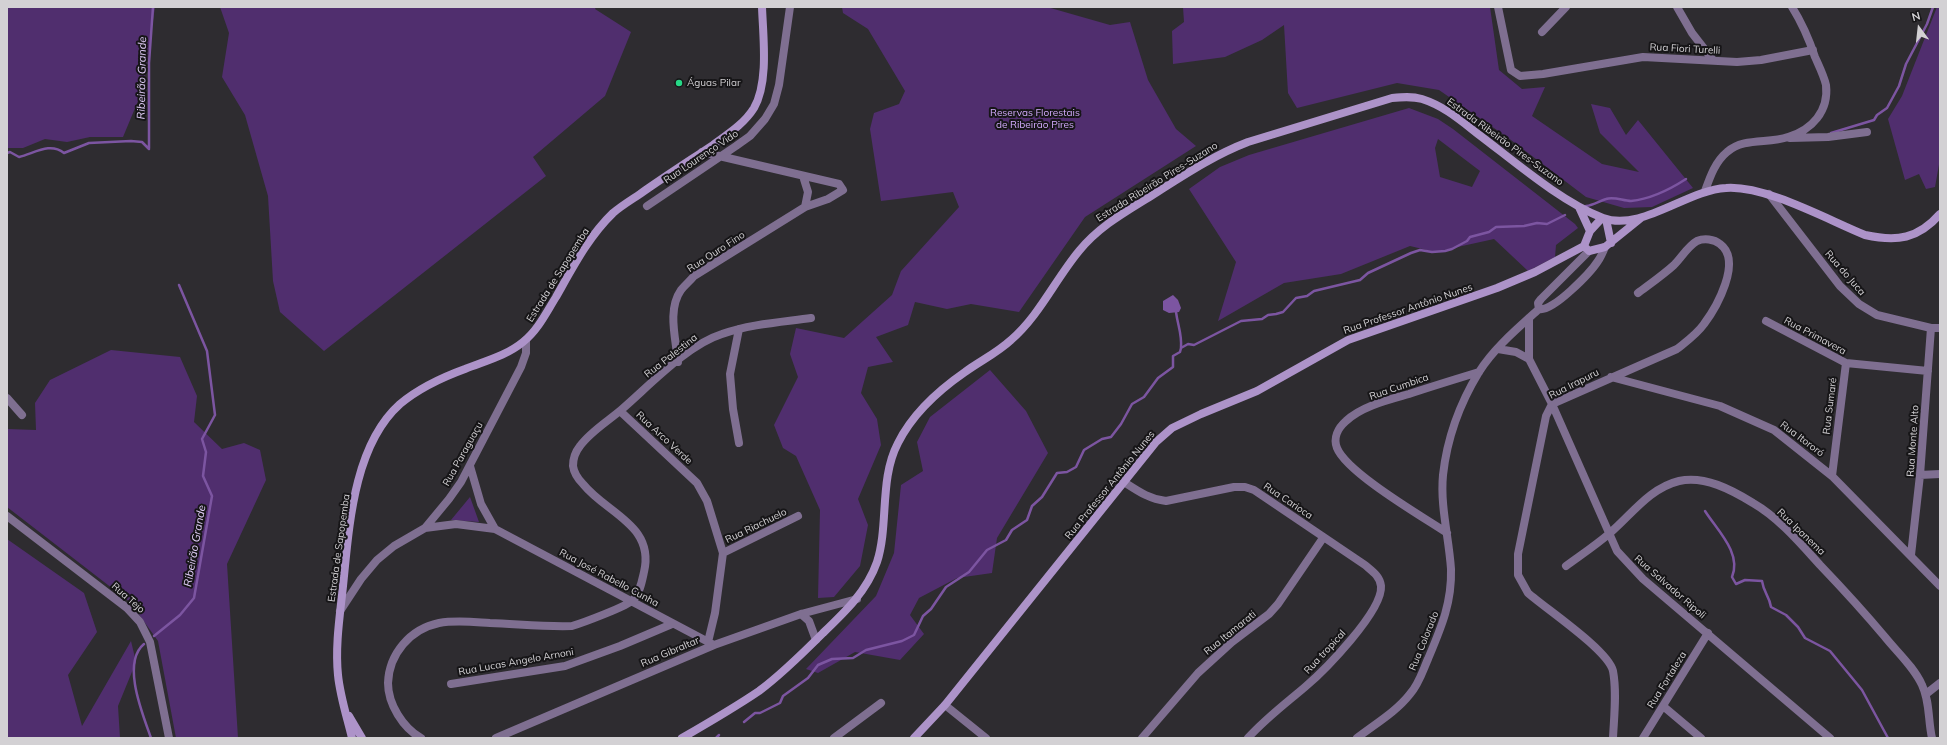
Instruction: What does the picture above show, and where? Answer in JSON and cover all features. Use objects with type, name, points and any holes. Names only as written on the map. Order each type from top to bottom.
[{"type":"main road","name":"Estrada de Sapopemba","points":[[343,705],[338,668],[340,611],[355,496],[367,455],[384,421],[402,402],[428,386],[463,370],[505,354],[526,340],[544,317],[595,233],[610,217],[647,188],[741,124],[756,103],[762,88],[762,7]]},
{"type":"main road","name":"Estrada Ribeirão Pires-Suzano","points":[[682,738],[737,706],[761,689],[816,640],[857,599],[871,576],[877,562],[881,546],[883,515],[890,464],[897,444],[911,423],[943,389],[966,371],[997,352],[1012,340],[1028,323],[1078,252],[1106,224],[1210,159],[1248,142],[1392,98],[1420,98],[1444,108],[1541,182],[1579,206],[1604,218],[1626,220],[1642,217]]},
{"type":"main road","points":[[1604,218],[1590,231],[1586,248],[1608,245],[1642,217],[1705,191],[1737,188],[1769,194],[1865,235],[1881,239],[1895,239],[1914,235],[1929,226],[1940,214]]},
{"type":"main road","points":[[1579,206],[1590,231]]},
{"type":"main road","points":[[1604,218],[1608,245]]},
{"type":"main road","name":"Rua Professor Antônio Nunes","points":[[914,738],[945,705],[1156,442],[1178,426],[1257,391],[1348,340],[1497,288],[1586,248]]},
{"type":"main road","points":[[343,705],[351,738]]},
{"type":"main road","points":[[343,705],[362,738]]},
{"type":"street","name":"Rua Lourenço Vido","points":[[647,206],[750,136],[765,119],[774,104],[779,85],[790,7]]},
{"type":"street","name":"Rua Fiori Turelli","points":[[1498,7],[1512,70],[1520,76],[1525,77],[1643,57],[1737,62],[1761,60],[1813,50]]},
{"type":"street","points":[[1542,32],[1566,7]]},
{"type":"street","points":[[1678,7],[1692,33],[1713,60]]},
{"type":"street","points":[[1787,138],[1813,124],[1820,116],[1826,99],[1826,85],[1805,29],[1792,7]]},
{"type":"street","points":[[1705,191],[1711,173],[1719,161],[1730,149],[1744,143],[1787,138],[1828,137],[1867,132]]},
{"type":"street","name":"Rua Ouro Fino","points":[[678,362],[673,321],[674,306],[681,290],[694,276],[805,207],[838,194],[843,190],[843,187],[840,184],[702,152]]},
{"type":"street","points":[[802,176],[808,192],[805,207]]},
{"type":"street","name":"Rua do Juca","points":[[1769,194],[1840,286],[1859,304],[1877,314],[1936,328]]},
{"type":"street","name":"Rua Irapuru","points":[[1613,738],[1613,670],[1609,663],[1589,642],[1528,593],[1521,583],[1517,568],[1518,554],[1530,489],[1546,416],[1552,404],[1677,349],[1703,325],[1716,306],[1723,291],[1729,265],[1726,250],[1714,240],[1703,240],[1696,242],[1670,268],[1638,293]]},
{"type":"street","points":[[1586,248],[1541,299],[1538,303],[1539,309],[1545,310],[1551,306],[1584,278],[1598,262],[1608,245]]},
{"type":"street","name":"Rua Colorado","points":[[1357,738],[1399,706],[1411,693],[1446,616],[1449,602],[1451,569],[1443,476],[1448,447],[1460,408],[1479,372],[1498,348],[1539,309]]},
{"type":"street","name":"Rua Palestina","points":[[620,411],[678,362],[709,340],[739,329],[811,318]]},
{"type":"street","name":"Rua Salvador Ripoli","points":[[1529,318],[1529,359],[1552,404],[1617,551],[1632,569],[1830,738]]},
{"type":"street","name":"Rua Primavera","points":[[1766,321],[1846,363],[1928,370]]},
{"type":"street","name":"Rua Monte Alto","points":[[1911,555],[1920,475],[1928,370],[1936,328]]},
{"type":"street","points":[[738,443],[730,374],[739,329]]},
{"type":"street","name":"Rua Paraguaçu","points":[[340,611],[361,579],[378,560],[394,546],[425,528],[449,499],[470,466],[521,367],[526,353],[526,340]]},
{"type":"street","points":[[1498,348],[1516,352],[1529,359]]},
{"type":"street","name":"Rua Sumaré","points":[[1832,476],[1846,363]]},
{"type":"street","name":"Rua Cumbica","points":[[1447,533],[1400,503],[1351,466],[1337,447],[1336,436],[1340,427],[1346,420],[1358,413],[1379,404],[1479,372]]},
{"type":"street","name":"Rua Itororó","points":[[1611,377],[1720,406],[1774,430],[1832,476],[1940,586]]},
{"type":"street","points":[[7,398],[22,415]]},
{"type":"street","points":[[421,738],[402,721],[392,704],[388,686],[391,663],[398,650],[410,637],[425,628],[450,622],[572,626],[588,621],[633,601],[641,586],[645,570],[645,546],[628,522],[586,488],[578,479],[573,465],[580,446],[620,411]]},
{"type":"street","name":"Rua Arco Verde","points":[[620,411],[697,483],[707,501],[723,553],[711,643]]},
{"type":"street","points":[[470,466],[481,504],[495,529]]},
{"type":"street","points":[[1920,475],[1940,474]]},
{"type":"street","name":"Rua Ipanema","points":[[1566,566],[1609,534],[1652,494],[1663,487],[1680,481],[1694,479],[1707,481],[1754,503],[1774,518],[1799,542],[1864,613],[1916,675],[1926,694],[1932,738]]},
{"type":"street","name":"Rua Carioca","points":[[1124,482],[1145,496],[1155,500],[1166,501],[1214,491],[1245,487],[1264,495],[1323,538],[1365,565]]},
{"type":"street","name":"Rua Tejo","points":[[7,516],[127,608],[140,622],[150,642],[169,738]]},
{"type":"street","name":"Rua Riachuelo","points":[[723,553],[798,516]]},
{"type":"street","name":"Rua José Rabello Cunha","points":[[425,528],[456,524],[495,529],[633,601],[672,624],[711,643]]},
{"type":"street","name":"Rua Itamarati","points":[[1142,738],[1198,673],[1232,642],[1269,614],[1278,604],[1323,538]]},
{"type":"street","name":"Rua tropical","points":[[1248,738],[1265,720],[1306,687],[1326,667],[1354,636],[1370,615],[1378,600],[1381,586],[1376,574],[1365,565]]},
{"type":"street","name":"Rua Gibraltar","points":[[496,738],[711,643],[801,614],[857,599]]},
{"type":"street","points":[[801,614],[809,621],[816,640]]},
{"type":"street","name":"Rua Lucas Angelo Arnoni","points":[[451,684],[565,666],[620,646],[672,624]]},
{"type":"street","name":"Rua Fortaleza","points":[[1643,738],[1708,633]]},
{"type":"street","points":[[1926,694],[1940,683]]},
{"type":"street","points":[[834,738],[881,703]]},
{"type":"street","points":[[945,705],[986,738]]},
{"type":"street","points":[[1663,706],[1701,738]]},
{"type":"green space","points":[[7,7],[155,7],[143,89],[123,137],[90,137],[67,142],[45,139],[23,148],[7,148]]},
{"type":"green space","points":[[220,7],[596,7],[595,9],[631,32],[605,96],[533,157],[546,176],[324,351],[280,312],[273,281],[268,196],[245,115],[222,77],[229,33]]},
{"type":"green space","name":"Reservas Florestais de Ribeirão Pires","points":[[842,7],[1047,7],[1110,25],[1130,22],[1148,80],[1176,129],[1196,146],[1085,217],[1019,312],[971,304],[947,309],[915,302],[908,325],[876,337],[893,362],[868,367],[861,393],[877,419],[881,445],[858,499],[868,525],[860,566],[834,597],[818,598],[820,510],[796,456],[783,448],[774,425],[798,377],[790,354],[796,328],[844,338],[892,295],[901,271],[959,207],[953,192],[881,201],[870,129],[874,113],[899,104],[905,91],[868,29],[843,13]]},
{"type":"green space","points":[[1183,7],[1490,7],[1499,70],[1522,89],[1545,87],[1532,116],[1602,164],[1639,172],[1600,133],[1591,104],[1610,108],[1626,135],[1638,120],[1693,188],[1652,207],[1624,208],[1586,197],[1507,137],[1439,90],[1397,83],[1297,108],[1288,93],[1284,25],[1262,40],[1225,57],[1173,64],[1172,31],[1184,22]]},
{"type":"green space","points":[[1937,7],[1940,7],[1940,159],[1935,187],[1926,189],[1919,174],[1905,180],[1888,119],[1902,96]]},
{"type":"green space","points":[[1409,108],[1438,119],[1453,129],[1575,224],[1578,228],[1556,245],[1555,257],[1528,271],[1494,239],[1435,252],[1410,246],[1341,274],[1284,283],[1218,321],[1236,262],[1189,189],[1220,167],[1249,155]],"holes":[[[1438,139],[1480,171],[1472,187],[1440,177],[1435,148]]]},
{"type":"green space","points":[[111,350],[180,357],[197,396],[194,422],[222,449],[244,443],[260,450],[266,480],[227,564],[238,738],[176,738],[158,641],[130,602],[7,507],[7,429],[36,430],[35,403],[50,380]]},
{"type":"green space","points":[[990,370],[1026,411],[1048,453],[997,538],[992,573],[957,578],[919,598],[910,615],[924,634],[900,660],[855,652],[818,673],[806,669],[876,596],[894,553],[901,485],[923,471],[917,442],[930,417]]},
{"type":"green space","points":[[470,497],[479,522],[451,520]]},
{"type":"green space","points":[[7,539],[84,593],[97,632],[68,675],[82,726],[131,641],[136,662],[118,706],[120,738],[7,738]]},
{"type":"shaded area","points":[[1173,295],[1178,300],[1181,308],[1179,312],[1169,313],[1163,310],[1163,301]]},
{"type":"waterway","name":"Ribeirão Grande","points":[[149,148],[149,63],[153,7]]},
{"type":"waterway","points":[[1831,133],[1874,120],[1877,115],[1887,108],[1899,86],[1906,64],[1927,24],[1933,7]]},
{"type":"waterway","points":[[7,153],[10,152],[19,157],[48,148],[53,148],[64,153],[89,143],[131,141],[142,142],[149,149]]},
{"type":"waterway","name":"Ribeirão Grande","points":[[1586,206],[1609,198],[1631,201],[1646,198],[1673,187],[1686,179]]},
{"type":"waterway","points":[[744,722],[755,713],[760,713],[780,703],[783,696],[808,678],[818,665],[832,659],[853,658],[866,650],[902,641],[914,635],[923,616],[931,609],[946,587],[969,572],[987,550],[1006,540],[1012,530],[1027,520],[1032,506],[1042,497],[1057,473],[1067,472],[1076,467],[1084,450],[1102,439],[1111,437],[1121,424],[1132,404],[1144,397],[1158,378],[1173,367],[1173,356],[1180,352],[1181,348],[1188,344],[1194,345],[1241,321],[1262,319],[1268,315],[1283,312],[1296,298],[1307,296],[1314,291],[1360,280],[1368,273],[1411,253],[1420,250],[1432,252],[1445,251],[1467,241],[1470,237],[1489,232],[1496,227],[1524,226],[1537,223],[1547,224],[1565,215]]},
{"type":"waterway","name":"Ribeirão Grande","points":[[154,636],[180,615],[194,598],[212,496],[203,476],[206,452],[202,439],[215,415],[207,351],[179,285]]},
{"type":"waterway","points":[[1176,312],[1181,348]]},
{"type":"waterway","points":[[1705,511],[1727,542],[1731,551],[1734,559],[1732,577],[1736,584],[1745,580],[1762,581],[1771,607],[1786,615],[1798,627],[1805,638],[1830,651],[1862,690],[1888,738]]},
{"type":"waterway","name":"Ribeirão Grande","points":[[144,644],[137,653],[134,663],[134,676],[139,703],[151,738]]},
{"type":"waterway","points":[[716,738],[719,735]]},
{"type":"place","name":"Águas Pilar","points":[[679,83]]}]
